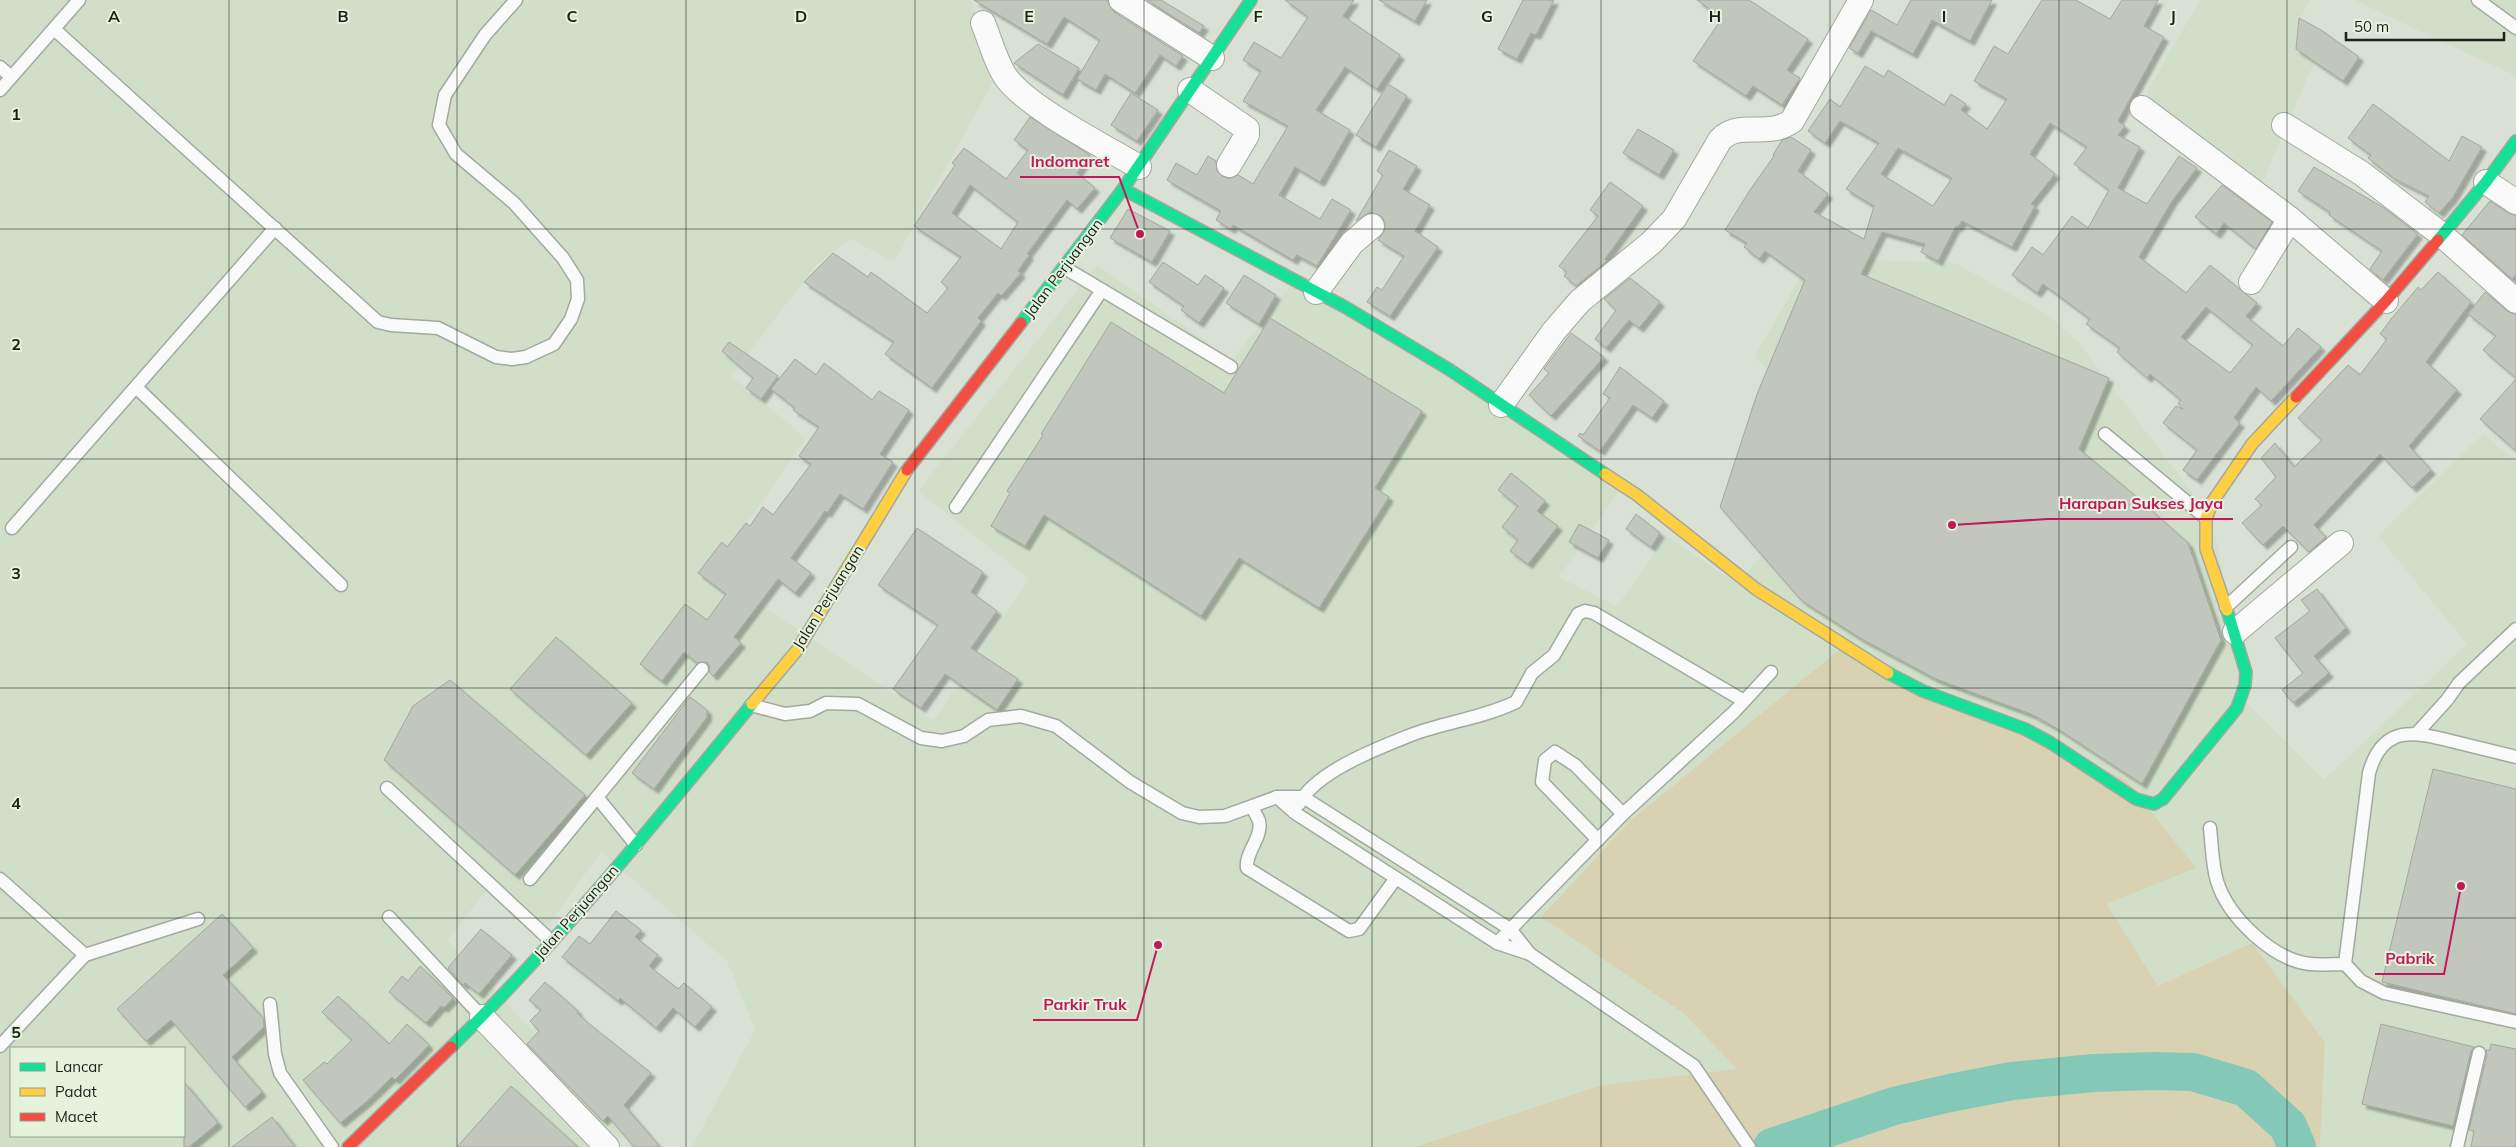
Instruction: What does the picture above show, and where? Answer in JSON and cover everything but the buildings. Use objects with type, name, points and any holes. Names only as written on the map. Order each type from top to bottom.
[{"type":"street","points":[[1121,0],[1212,58]]},
{"type":"street","name":"Jalan Perjuangan","points":[[348,1147],[482,1017],[551,941],[636,845],[811,631],[911,463],[1065,268],[1139,167],[1251,0]]},
{"type":"street","points":[[1501,406],[1554,332],[1580,300],[1651,243],[1674,218],[1726,133],[1734,130],[1777,129],[1792,121],[1861,0]]},
{"type":"street","points":[[983,22],[1004,75],[1015,89],[1034,103],[1139,167]]},
{"type":"street","points":[[1190,90],[1247,128],[1247,135],[1229,165]]},
{"type":"street","points":[[2142,108],[2290,219],[2386,301]]},
{"type":"street","points":[[2284,125],[2361,173],[2442,235],[2516,301]]},
{"type":"street","points":[[1123,189],[1402,340],[1638,495],[1756,589],[1874,666],[1923,691],[2025,729],[2147,804],[2154,804],[2163,798],[2236,708],[2242,697],[2246,672],[2235,632],[2206,549],[2206,518],[2213,501],[2252,444],[2386,301],[2486,182],[2516,141]]},
{"type":"street","points":[[2486,182],[2516,202]]},
{"type":"street","points":[[2251,282],[2290,219]]},
{"type":"street","points":[[1316,292],[1352,243],[1372,226]]},
{"type":"street","points":[[2235,632],[2341,543]]},
{"type":"street","points":[[482,1017],[607,1147]]},
{"type":"lane","points":[[0,90],[79,0]]},
{"type":"lane","points":[[54,29],[383,324],[438,328],[496,357],[512,359],[526,357],[554,344],[570,320],[578,299],[577,280],[563,258],[514,203],[456,154],[439,125],[444,95],[485,35],[516,0]]},
{"type":"lane","points":[[2478,0],[2516,28]]},
{"type":"lane","points":[[0,68],[11,77]]},
{"type":"lane","points":[[12,528],[275,228]]},
{"type":"lane","points":[[1065,268],[1231,367]]},
{"type":"lane","points":[[956,507],[1102,290]]},
{"type":"lane","points":[[136,387],[341,585]]},
{"type":"lane","points":[[2105,434],[2206,518]]},
{"type":"lane","points":[[2226,607],[2291,547]]},
{"type":"lane","points":[[1295,813],[1303,797],[1323,777],[1411,735],[1516,702],[1532,672],[1554,656],[1578,614],[1585,611],[1594,613],[1744,701]]},
{"type":"lane","points":[[2416,732],[2447,700],[2458,683],[2516,629]]},
{"type":"lane","points":[[530,879],[702,669]]},
{"type":"lane","points":[[1497,943],[1623,814],[1744,701],[1771,672]]},
{"type":"lane","points":[[751,705],[785,714],[810,711],[826,703],[858,704],[921,738],[942,742],[964,736],[988,720],[1021,716],[1056,726],[1130,782],[1182,813],[1199,817],[1225,816],[1277,797],[1303,797],[1510,929],[1530,954]]},
{"type":"lane","points":[[2345,964],[2369,773],[2373,757],[2384,743],[2399,735],[2416,732],[2516,757]]},
{"type":"lane","points":[[1598,840],[1542,782],[1545,760],[1555,752],[1576,765],[1623,814]]},
{"type":"lane","points":[[388,788],[551,941]]},
{"type":"lane","points":[[597,797],[636,845]]},
{"type":"lane","points":[[1277,797],[1295,813],[1497,943],[1530,954],[1694,1066],[1749,1147]]},
{"type":"lane","points":[[1252,807],[1259,822],[1259,830],[1246,859],[1247,868],[1349,931],[1359,930],[1396,878]]},
{"type":"lane","points":[[2210,828],[2217,881],[2229,905],[2246,927],[2285,956],[2309,964],[2345,964],[2361,981],[2384,993],[2516,1022]]},
{"type":"lane","points":[[615,868],[634,866]]},
{"type":"lane","points":[[0,879],[85,955]]},
{"type":"lane","points":[[389,917],[482,1017]]},
{"type":"lane","points":[[0,1046],[85,955],[198,919]]},
{"type":"lane","points":[[270,1004],[275,1054],[280,1073],[332,1147]]},
{"type":"lane","points":[[2457,1147],[2479,1053]]},
{"type":"shaded area","points":[[0,0],[969,0],[972,3],[994,80],[894,262],[851,239],[816,265],[731,376],[806,438],[732,545],[739,589],[933,721],[1029,579],[918,491],[1097,265],[1232,360],[1294,281],[1622,487],[1559,577],[1617,606],[1667,536],[1737,584],[1796,517],[1818,432],[1755,356],[1811,258],[1955,263],[2050,316],[2079,343],[2193,494],[2217,541],[2243,699],[2324,780],[2467,644],[2378,536],[2484,433],[2516,462],[2516,1147],[2320,1147],[2325,1042],[2252,943],[2158,986],[2107,904],[1840,649],[1630,821],[1541,917],[1683,1013],[1737,1069],[1602,1085],[1415,1147],[692,1147],[755,1030],[727,961],[601,852],[544,931],[491,884],[448,940],[626,1132],[610,1147],[0,1147]]},
{"type":"shaded area","points":[[2200,0],[2310,0],[2295,29],[2319,51],[2259,191],[2146,94]]},
{"type":"shaded area","points":[[2354,0],[2516,0],[2516,76]]},
{"type":"shaded area","points":[[1840,649],[2126,780],[2196,868],[2107,904],[2158,986],[2252,943],[2325,1042],[2320,1147],[1415,1147],[1602,1085],[1737,1069],[1683,1013],[1541,917],[1630,821]]},
{"type":"waterway","points":[[1772,1147],[1894,1106],[1950,1093],[2012,1081],[2093,1073],[2154,1071],[2193,1072],[2246,1088],[2288,1126],[2297,1147]]},
{"type":"traffic: fast","points":[[1021,323],[1123,189],[1251,0]]},
{"type":"traffic: fast","points":[[2438,240],[2486,182],[2516,141]]},
{"type":"traffic: fast","points":[[1123,189],[1345,307],[1450,370],[1605,474]]},
{"type":"traffic: fast","points":[[1888,673],[1923,691],[2025,729],[2051,743],[2136,799],[2154,804],[2163,799],[2237,708],[2245,685],[2246,672],[2227,610]]},
{"type":"traffic: fast","points":[[451,1047],[569,923],[752,704]]},
{"type":"traffic: slow","points":[[2227,610],[2206,549],[2206,518],[2213,501],[2252,444],[2296,397]]},
{"type":"traffic: slow","points":[[752,704],[798,649],[907,470]]},
{"type":"traffic: slow","points":[[1605,474],[1637,495],[1756,589],[1888,673]]},
{"type":"traffic: jam","points":[[2296,397],[2386,301],[2438,240]]},
{"type":"traffic: jam","points":[[907,470],[1021,323]]},
{"type":"traffic: jam","points":[[348,1147],[451,1047]]},
{"type":"place","name":"Indomaret","points":[[1140,234]]},
{"type":"place","name":"Harapan Sukses Jaya","points":[[1952,525]]},
{"type":"place","name":"Pabrik","points":[[2461,886]]},
{"type":"place","name":"Parkir Truk","points":[[1158,945]]}]
